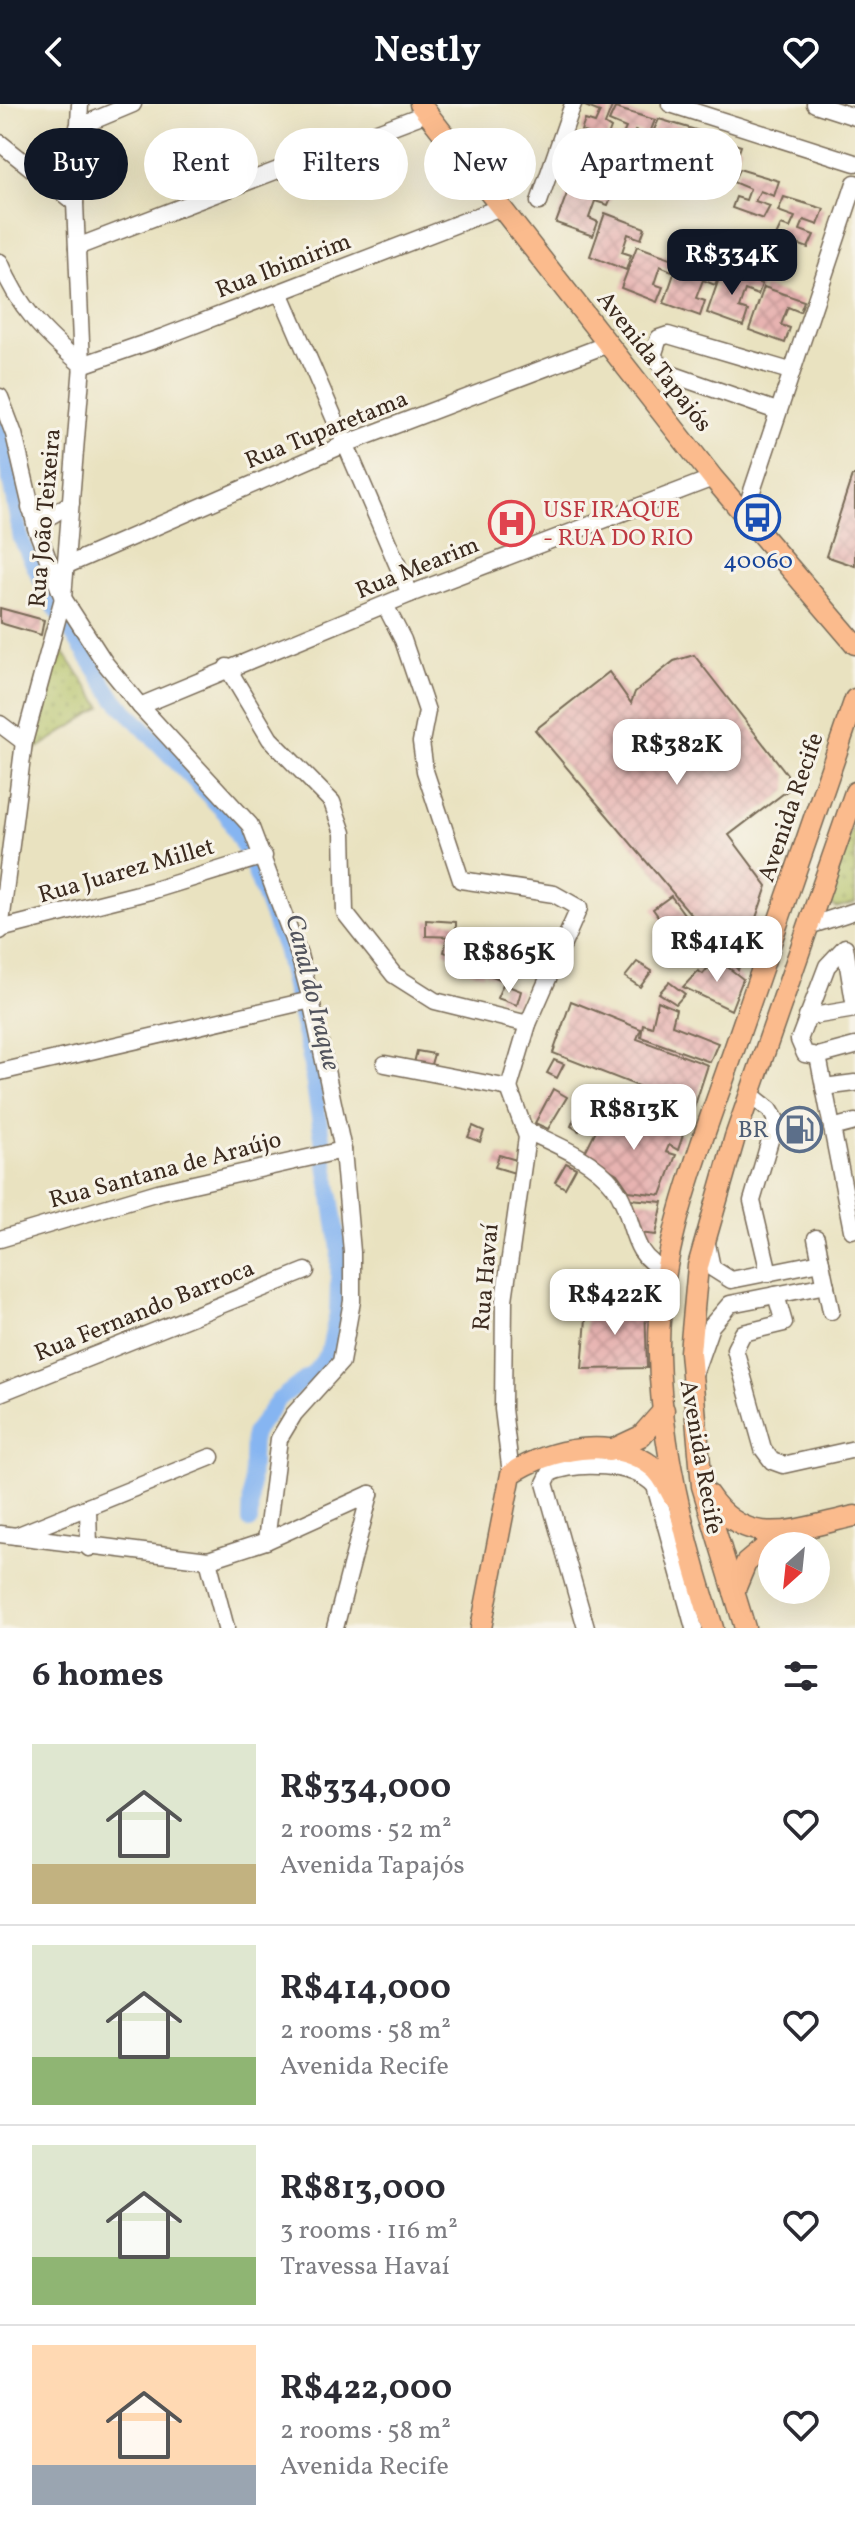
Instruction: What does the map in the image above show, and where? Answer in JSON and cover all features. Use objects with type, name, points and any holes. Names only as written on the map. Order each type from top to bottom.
[{"type":"main road","name":"Avenida Tapajós","points":[[424,109],[713,478],[855,644]]},
{"type":"main road","name":"Avenida Recife","points":[[713,1628],[681,1510],[664,1410],[659,1355],[666,1270],[696,1159],[855,699]]},
{"type":"main road","name":"Avenida Recife","points":[[745,1628],[702,1486],[691,1383],[692,1313],[698,1266],[750,1094],[855,792]]},
{"type":"main road","points":[[609,1451],[641,1436],[664,1410]]},
{"type":"main road","points":[[481,1628],[511,1474],[528,1462],[555,1453],[609,1451],[629,1454],[654,1467],[681,1510]]},
{"type":"main road","points":[[702,1486],[714,1504],[741,1527],[764,1532]]},
{"type":"main road","points":[[783,1532],[855,1516]]},
{"type":"main road","points":[[735,1595],[746,1563],[758,1553]]},
{"type":"street","name":"Rua João Teixeira","points":[[0,930],[24,742],[63,598],[82,365],[75,203],[80,104]]},
{"type":"street","points":[[78,127],[133,104]]},
{"type":"street","points":[[539,202],[573,104]]},
{"type":"street","points":[[670,104],[855,163]]},
{"type":"street","points":[[815,104],[855,117]]},
{"type":"street","points":[[77,247],[424,109]]},
{"type":"street","points":[[0,143],[75,203]]},
{"type":"street","points":[[744,515],[855,183]]},
{"type":"street","name":"Rua Ibimirim","points":[[82,365],[501,207]]},
{"type":"street","points":[[0,262],[10,288],[33,322],[82,365]]},
{"type":"street","points":[[280,292],[343,445],[410,594]]},
{"type":"street","points":[[777,411],[668,373],[653,356],[659,338],[668,335],[790,371]]},
{"type":"street","name":"Rua Tuparetama","points":[[65,566],[343,445],[608,344]]},
{"type":"street","points":[[0,397],[14,434],[30,508],[63,598],[105,663],[140,706],[179,752],[234,805],[250,825],[306,1001],[338,1150],[352,1252],[352,1301],[345,1349],[334,1373],[294,1414],[279,1439],[266,1541]]},
{"type":"street","name":"Rua Mearim","points":[[140,706],[227,667],[410,594],[713,478]]},
{"type":"street","points":[[30,508],[52,515],[71,503]]},
{"type":"street","points":[[385,605],[403,640],[427,711],[421,742],[425,771],[458,875],[468,883],[520,887],[554,894],[576,905],[578,912],[528,1024],[509,1088],[385,1064]]},
{"type":"street","points":[[227,667],[270,739],[332,802],[339,814],[345,863],[344,906],[349,919],[394,975],[421,994],[454,1008],[528,1024]]},
{"type":"street","points":[[0,724],[24,742]]},
{"type":"street","name":"Rua Juarez Millet","points":[[0,930],[154,890],[261,857]]},
{"type":"street","points":[[809,926],[855,911]]},
{"type":"street","points":[[807,1017],[855,1008],[850,946]]},
{"type":"street","points":[[850,946],[827,966],[799,1046],[805,1054],[818,1056],[855,1046]]},
{"type":"street","points":[[0,1072],[306,1001]]},
{"type":"street","points":[[818,1056],[832,1128],[847,1163],[852,1230]]},
{"type":"street","points":[[824,1087],[855,1083]]},
{"type":"street","name":"Rua Havaí","points":[[509,1088],[525,1130],[527,1145],[504,1300],[503,1409],[511,1474]]},
{"type":"street","points":[[750,1094],[770,1110],[776,1120],[752,1201],[769,1273]]},
{"type":"street","points":[[832,1128],[855,1122]]},
{"type":"street","points":[[525,1130],[579,1158],[607,1178],[622,1198],[639,1251],[652,1266],[666,1270]]},
{"type":"street","name":"Rua Santana de Araújo","points":[[0,1239],[158,1192],[338,1150]]},
{"type":"street","points":[[707,1231],[708,1263],[718,1275],[731,1280],[821,1262]]},
{"type":"street","points":[[816,1238],[831,1311]]},
{"type":"street","name":"Rua Fernando Barroca","points":[[0,1393],[306,1271]]},
{"type":"street","points":[[691,1383],[703,1342],[719,1314],[730,1304],[826,1285]]},
{"type":"street","points":[[776,1295],[784,1323],[743,1333],[735,1349],[763,1449],[772,1461],[783,1465],[855,1449]]},
{"type":"street","points":[[7,1535],[88,1507],[211,1457]]},
{"type":"street","points":[[586,1628],[545,1483],[550,1473],[559,1470],[614,1467],[641,1473],[655,1486],[694,1628]]},
{"type":"street","points":[[7,1535],[89,1548],[208,1560],[266,1541],[370,1494],[335,1628]]},
{"type":"street","points":[[88,1507],[89,1548]]},
{"type":"street","points":[[208,1560],[226,1628]]},
{"type":"green space","points":[[61,649],[102,707],[33,751],[35,729]]},
{"type":"green space","points":[[855,819],[855,903],[836,908],[827,900]]},
{"type":"building","points":[[580,104],[613,104],[605,124],[611,128],[582,128],[585,120],[595,123],[600,112]]},
{"type":"building","points":[[615,108],[655,120],[652,128],[626,128],[609,121]]},
{"type":"building","points":[[659,119],[689,128],[655,128]]},
{"type":"building","points":[[742,170],[779,181],[774,196],[760,191],[755,201],[770,206],[763,219],[732,208],[735,200],[746,200],[750,189],[742,186]]},
{"type":"building","points":[[784,197],[824,209],[818,225],[804,220],[800,230],[814,235],[808,248],[776,236],[781,225],[790,228],[795,217],[778,211]]},
{"type":"building","points":[[565,200],[610,200],[608,205],[595,201],[589,218],[598,222],[593,236],[556,223]]},
{"type":"building","points":[[605,213],[645,228],[641,239],[628,234],[622,252],[631,255],[626,270],[590,256]]},
{"type":"building","points":[[637,246],[676,260],[672,271],[660,266],[654,284],[663,287],[657,302],[621,288]]},
{"type":"building","points":[[679,259],[719,274],[715,285],[703,280],[696,298],[705,301],[700,316],[664,303]]},
{"type":"building","points":[[722,270],[762,284],[758,295],[745,290],[739,308],[748,311],[743,326],[707,313]]},
{"type":"building","points":[[764,287],[804,301],[800,312],[788,307],[781,325],[790,328],[785,343],[749,330]]},
{"type":"building","points":[[852,476],[855,476],[855,566],[826,556]]},
{"type":"building","points":[[0,608],[44,620],[41,635],[0,623]]},
{"type":"building","points":[[694,655],[787,774],[788,790],[729,835],[767,886],[738,970],[535,730],[609,672],[631,703],[635,692],[674,661]]},
{"type":"building","points":[[671,896],[687,918],[669,932],[653,909]]},
{"type":"building","points":[[426,920],[456,922],[456,937],[426,936]]},
{"type":"building","points":[[447,940],[459,944],[454,956],[444,952]]},
{"type":"building","points":[[472,953],[484,955],[483,974],[468,971]]},
{"type":"building","points":[[716,958],[743,979],[731,1010],[683,987],[698,971],[703,974]]},
{"type":"building","points":[[488,962],[503,966],[502,980],[485,973]]},
{"type":"building","points":[[637,962],[652,971],[640,987],[625,977]]},
{"type":"building","points":[[669,982],[685,994],[676,1004],[659,993]]},
{"type":"building","points":[[503,984],[521,991],[517,1005],[497,998]]},
{"type":"building","points":[[571,1001],[641,1029],[637,1039],[708,1065],[694,1108],[553,1053]]},
{"type":"building","points":[[658,1001],[676,1009],[672,1025],[718,1043],[710,1062],[641,1037],[643,1024],[652,1027]]},
{"type":"building","points":[[417,1051],[434,1054],[429,1071],[413,1067]]},
{"type":"building","points":[[554,1060],[564,1064],[557,1078],[547,1073]]},
{"type":"building","points":[[553,1089],[567,1097],[548,1129],[535,1123]]},
{"type":"building","points":[[607,1108],[633,1122],[683,1135],[678,1150],[669,1145],[666,1152],[676,1155],[661,1195],[629,1191],[617,1174],[584,1154]]},
{"type":"building","points":[[578,1110],[588,1114],[579,1131],[571,1126]]},
{"type":"building","points":[[473,1126],[484,1131],[480,1142],[468,1137]]},
{"type":"building","points":[[499,1155],[520,1161],[518,1174],[495,1167]]},
{"type":"building","points":[[566,1163],[576,1168],[565,1188],[555,1182]]},
{"type":"building","points":[[630,1199],[663,1202],[656,1235],[639,1233]]},
{"type":"building","points":[[645,1303],[647,1368],[582,1369],[587,1306]]},
{"type":"waterway","name":"Canal do Iraque","points":[[0,428],[21,539],[52,603],[114,698],[226,814],[250,860],[284,948],[309,1053],[339,1249],[337,1313],[328,1354],[313,1373],[278,1400],[253,1434],[250,1521]]},
{"type":"place","name":"40060","points":[[758,518]]},
{"type":"place","name":"USF IRAQUE - RUA DO RIO","points":[[512,523]]},
{"type":"place","name":"BR","points":[[800,1129]]}]
